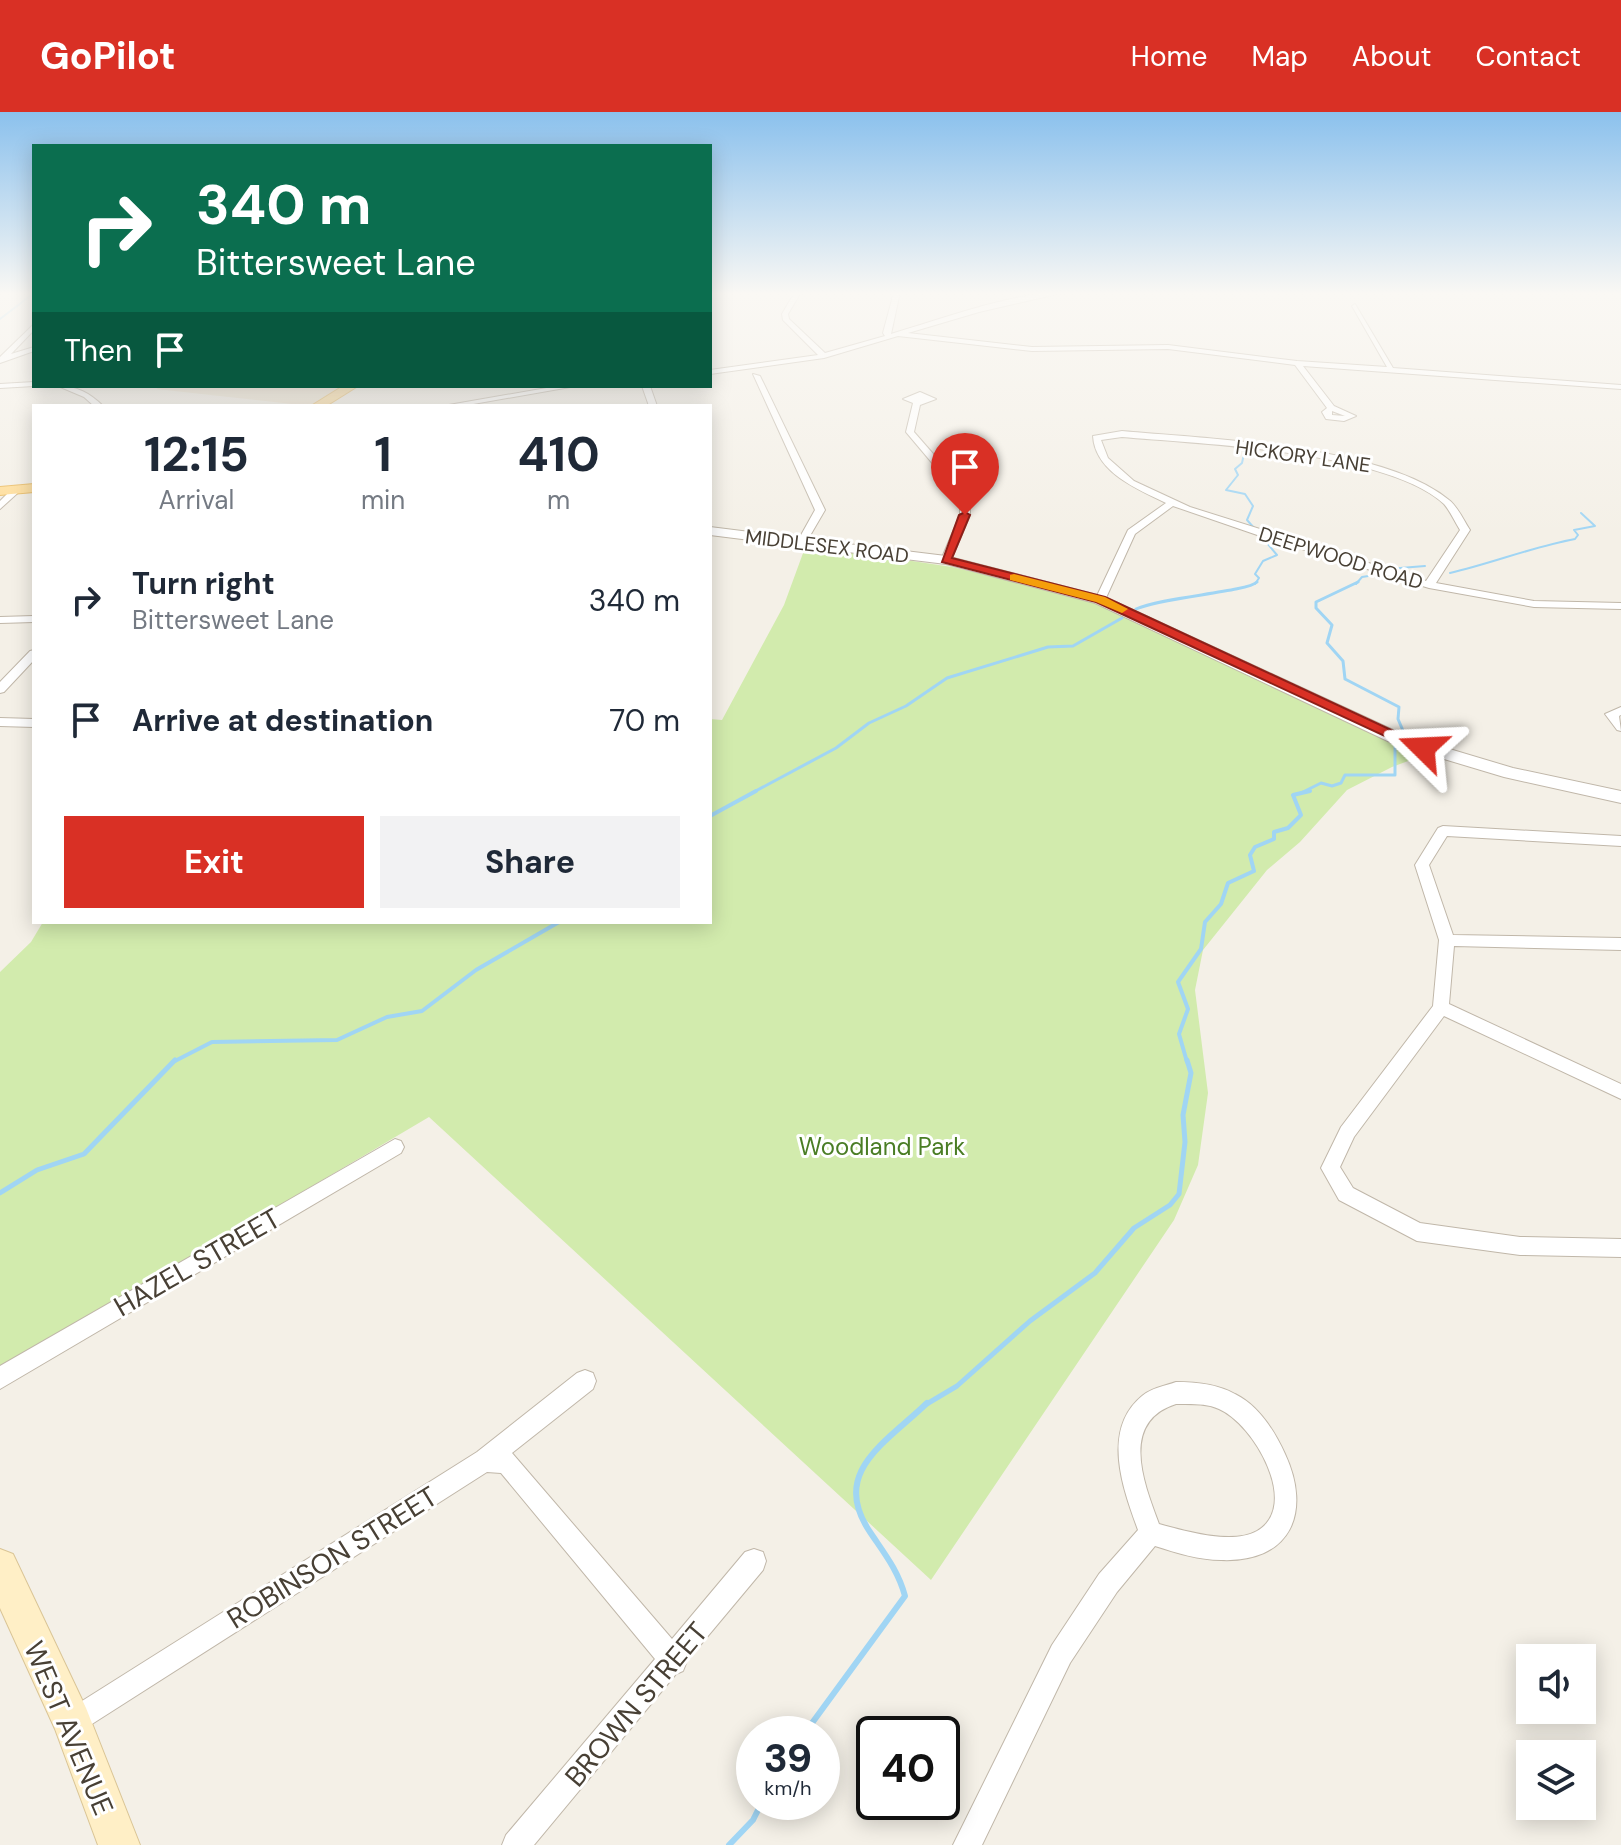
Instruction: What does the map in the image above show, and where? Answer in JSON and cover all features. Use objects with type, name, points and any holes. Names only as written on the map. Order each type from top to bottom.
[{"type":"main road","points":[[320,404],[348,388]]},
{"type":"main road","points":[[8,490],[32,488]]},
{"type":"main road","name":"WEST AVENUE","points":[[5,1594],[72,1722],[116,1844]]},
{"type":"street","points":[[754,373],[820,510],[801,544]]},
{"type":"street","points":[[1304,373],[1331,408]]},
{"type":"street","points":[[1458,373],[1621,387]]},
{"type":"street","points":[[0,386],[32,384]]},
{"type":"street","points":[[68,388],[87,395],[97,404]]},
{"type":"street","points":[[524,388],[538,404]]},
{"type":"street","points":[[458,404],[555,388]]},
{"type":"street","points":[[917,403],[910,432],[965,496],[965,515],[946,560]]},
{"type":"street","name":"HICKORY LANE","points":[[1099,435],[1122,434],[1331,458],[1384,468],[1415,480],[1441,495],[1462,518],[1465,530],[1429,585]]},
{"type":"street","name":"DEEPWOOD ROAD","points":[[1099,435],[1097,442],[1104,459],[1116,472],[1171,503],[1429,585],[1534,604],[1621,606]]},
{"type":"street","points":[[0,506],[8,490]]},
{"type":"street","points":[[1100,600],[1131,532],[1171,503]]},
{"type":"street","name":"MIDDLESEX ROAD","points":[[712,531],[946,560],[1100,600],[1400,740],[1510,773],[1621,797]]},
{"type":"street","points":[[0,620],[32,617]]},
{"type":"street","points":[[0,689],[32,655]]},
{"type":"street","points":[[1621,711],[1611,714],[1621,727]]},
{"type":"street","points":[[0,722],[32,723]]},
{"type":"street","points":[[1621,841],[1443,831],[1422,865],[1447,940],[1441,1007],[1347,1132],[1330,1168],[1346,1194],[1417,1232],[1520,1246],[1621,1248]]},
{"type":"street","points":[[1447,940],[1621,944]]},
{"type":"street","points":[[1441,1007],[1621,1092]]},
{"type":"street","name":"HAZEL STREET","points":[[0,1378],[395,1147]]},
{"type":"street","name":"ROBINSON STREET","points":[[72,1722],[485,1460],[585,1381]]},
{"type":"street","points":[[1176,1393],[1203,1393],[1232,1403],[1255,1422],[1276,1452],[1285,1483],[1285,1517],[1268,1540],[1232,1549],[1188,1544],[1151,1533],[1132,1479],[1129,1442],[1135,1423],[1148,1404],[1176,1393]]},
{"type":"street","points":[[485,1460],[507,1462],[674,1662]]},
{"type":"street","points":[[967,1845],[1061,1654],[1108,1583],[1151,1533]]},
{"type":"street","name":"BROWN STREET","points":[[516,1845],[674,1662],[754,1561]]},
{"type":"shaded area","points":[[158,388],[341,388],[313,404],[156,389]]},
{"type":"green space","name":"Woodland Park","points":[[806,545],[952,567],[1098,602],[1426,749],[1427,754],[1392,767],[1347,790],[1300,842],[1267,870],[1203,950],[1195,990],[1208,1093],[1198,1165],[1174,1220],[931,1580],[429,1117],[0,1371],[0,972],[31,942],[42,924],[712,924],[712,719],[722,720],[784,605]]},
{"type":"waterway","points":[[1245,449],[1242,463],[1235,469],[1238,475],[1226,490],[1245,494],[1253,506],[1247,520],[1255,529]]},
{"type":"waterway","points":[[1450,573],[1575,539],[1578,535],[1574,530],[1595,526],[1581,513]]},
{"type":"waterway","points":[[1256,583],[1259,578],[1255,574],[1263,561],[1277,555],[1261,536]]},
{"type":"waterway","points":[[1388,569],[1425,566]]},
{"type":"waterway","points":[[1358,582],[1362,577],[1381,574]]},
{"type":"waterway","points":[[1358,582],[1316,602],[1316,608],[1332,625],[1327,643],[1343,661],[1345,679],[1399,707],[1398,719],[1404,733]]},
{"type":"waterway","points":[[1136,609],[1256,583]]},
{"type":"waterway","points":[[752,793],[836,748],[869,723],[906,706],[947,678],[1048,647],[1073,646],[1122,618]]},
{"type":"waterway","points":[[1301,793],[1321,783],[1332,786],[1341,783],[1345,775],[1395,775],[1395,744]]},
{"type":"waterway","points":[[712,815],[756,791]]},
{"type":"waterway","points":[[1187,1062],[1179,1034],[1188,1009],[1178,982],[1201,949],[1205,922],[1221,904],[1228,883],[1254,871],[1250,855],[1255,847],[1274,839],[1274,832],[1288,828],[1301,815],[1293,795],[1310,791]]},
{"type":"waterway","points":[[173,1062],[212,1042],[337,1040],[387,1017],[422,1011],[476,970],[556,924]]},
{"type":"waterway","points":[[925,1405],[957,1386],[1030,1321],[1095,1273],[1134,1228],[1170,1205],[1179,1194],[1185,1142],[1183,1115],[1191,1073],[1187,1060]]},
{"type":"waterway","points":[[0,1193],[37,1170],[84,1154],[173,1062]]},
{"type":"waterway","points":[[817,1716],[905,1596],[895,1570],[859,1511],[856,1492],[859,1475],[868,1460],[927,1403]]},
{"type":"waterway","points":[[729,1845],[753,1820]]},
{"type":"slow traffic","points":[[1014,577],[1122,609]]},
{"type":"route","points":[[965,515],[946,560],[1100,600],[1423,748]]}]
